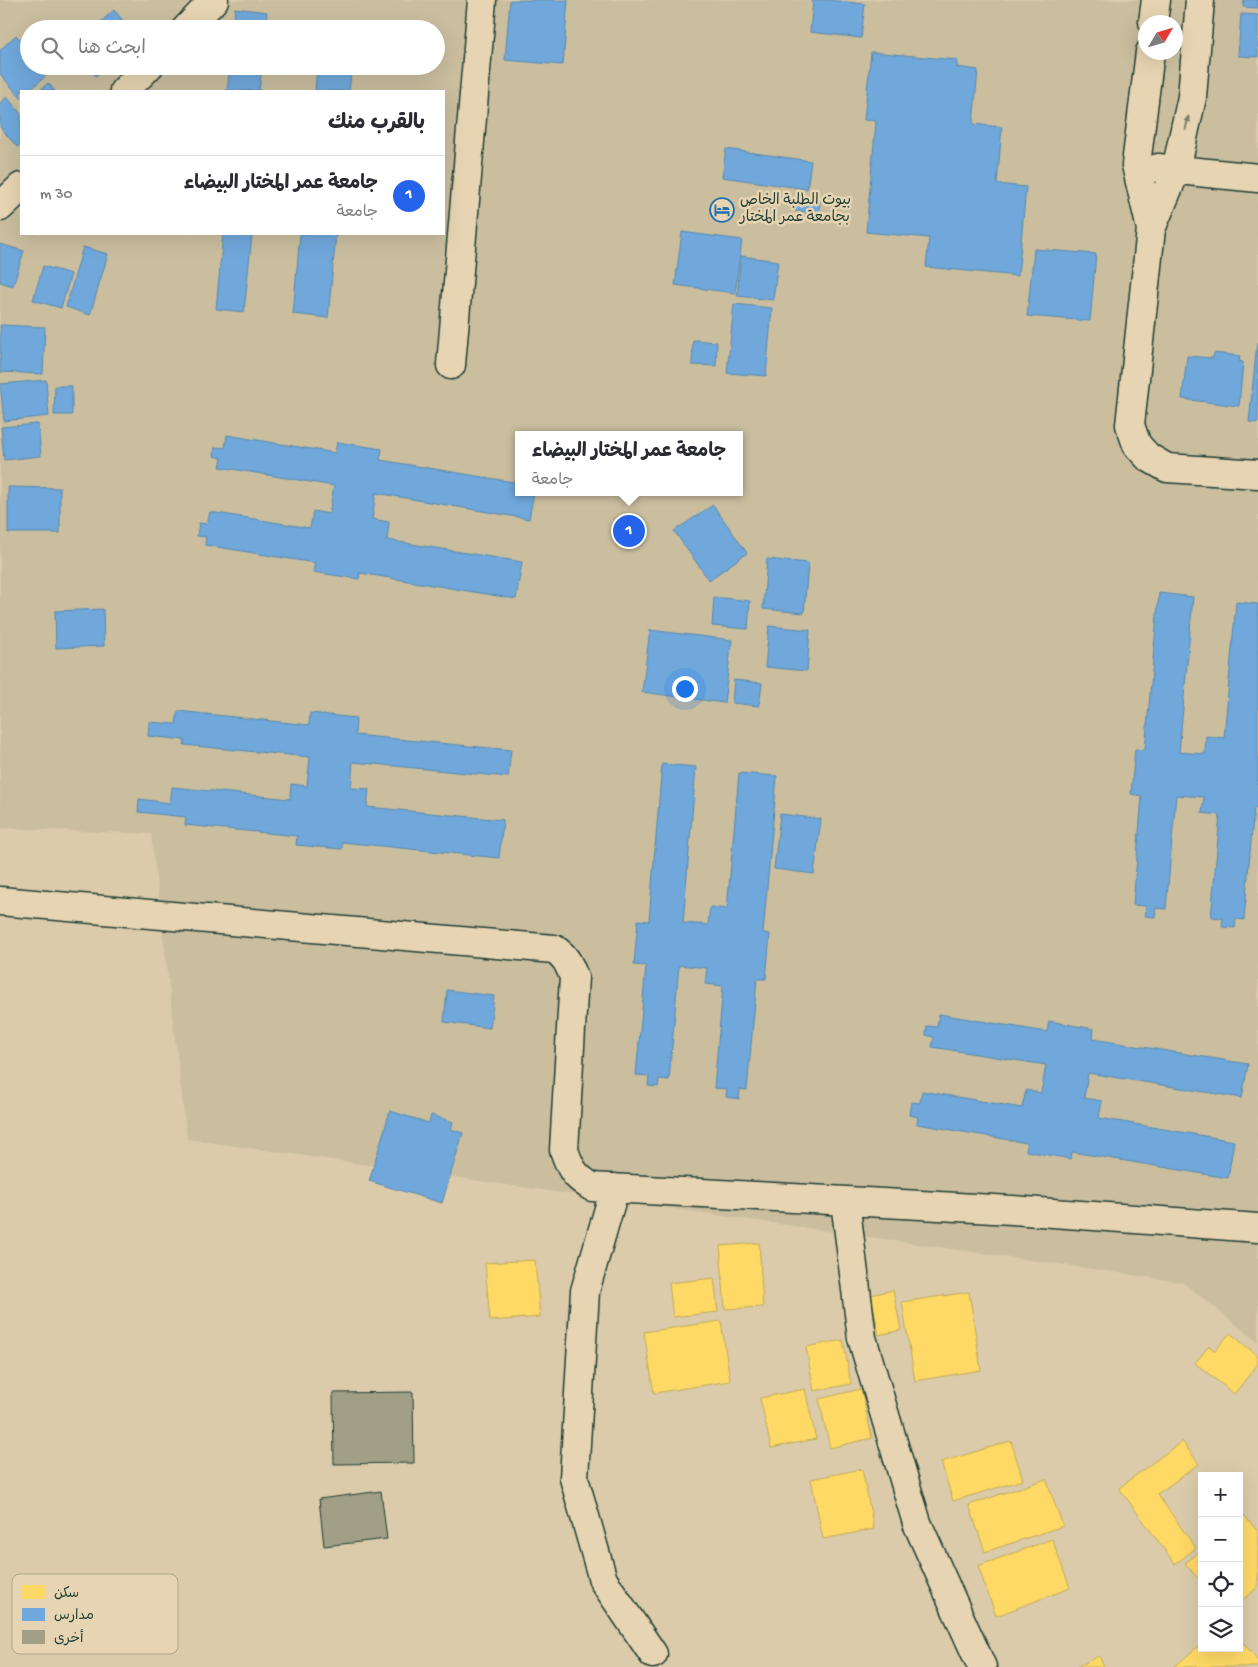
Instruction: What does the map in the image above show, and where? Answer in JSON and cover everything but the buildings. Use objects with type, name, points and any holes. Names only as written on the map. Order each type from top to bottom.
[{"type":"street","points":[[195,20],[214,0]]},
{"type":"street","points":[[451,366],[482,0]]},
{"type":"street","points":[[1154,15],[1156,0]]},
{"type":"street","points":[[1200,0],[1192,97],[1176,170],[1151,229],[1130,425],[1136,445],[1148,457],[1167,468],[1258,474]]},
{"type":"street","points":[[1149,60],[1136,165],[1151,229]]},
{"type":"street","points":[[125,90],[140,75]]},
{"type":"street","points":[[1136,165],[1258,178]]},
{"type":"street","points":[[0,207],[20,188]]},
{"type":"street","points":[[0,901],[554,949],[562,954],[574,977],[564,1150],[570,1168],[578,1178],[592,1187],[1012,1210],[1258,1228]]},
{"type":"street","points":[[615,1188],[585,1291],[574,1478],[603,1580],[653,1654]]},
{"type":"street","points":[[845,1201],[862,1338],[917,1524],[982,1667]]},
{"type":"shaded area","points":[[0,0],[1258,0],[1258,1342],[1182,1282],[187,1139],[151,834],[0,828]]},
{"type":"place","name":"بيوت الطلبة الخاص بجامعة عمر المختار","points":[[722,210]]},
{"type":"place","name":"جامعة عمر المختار البيضاء","points":[[629,531]]}]
